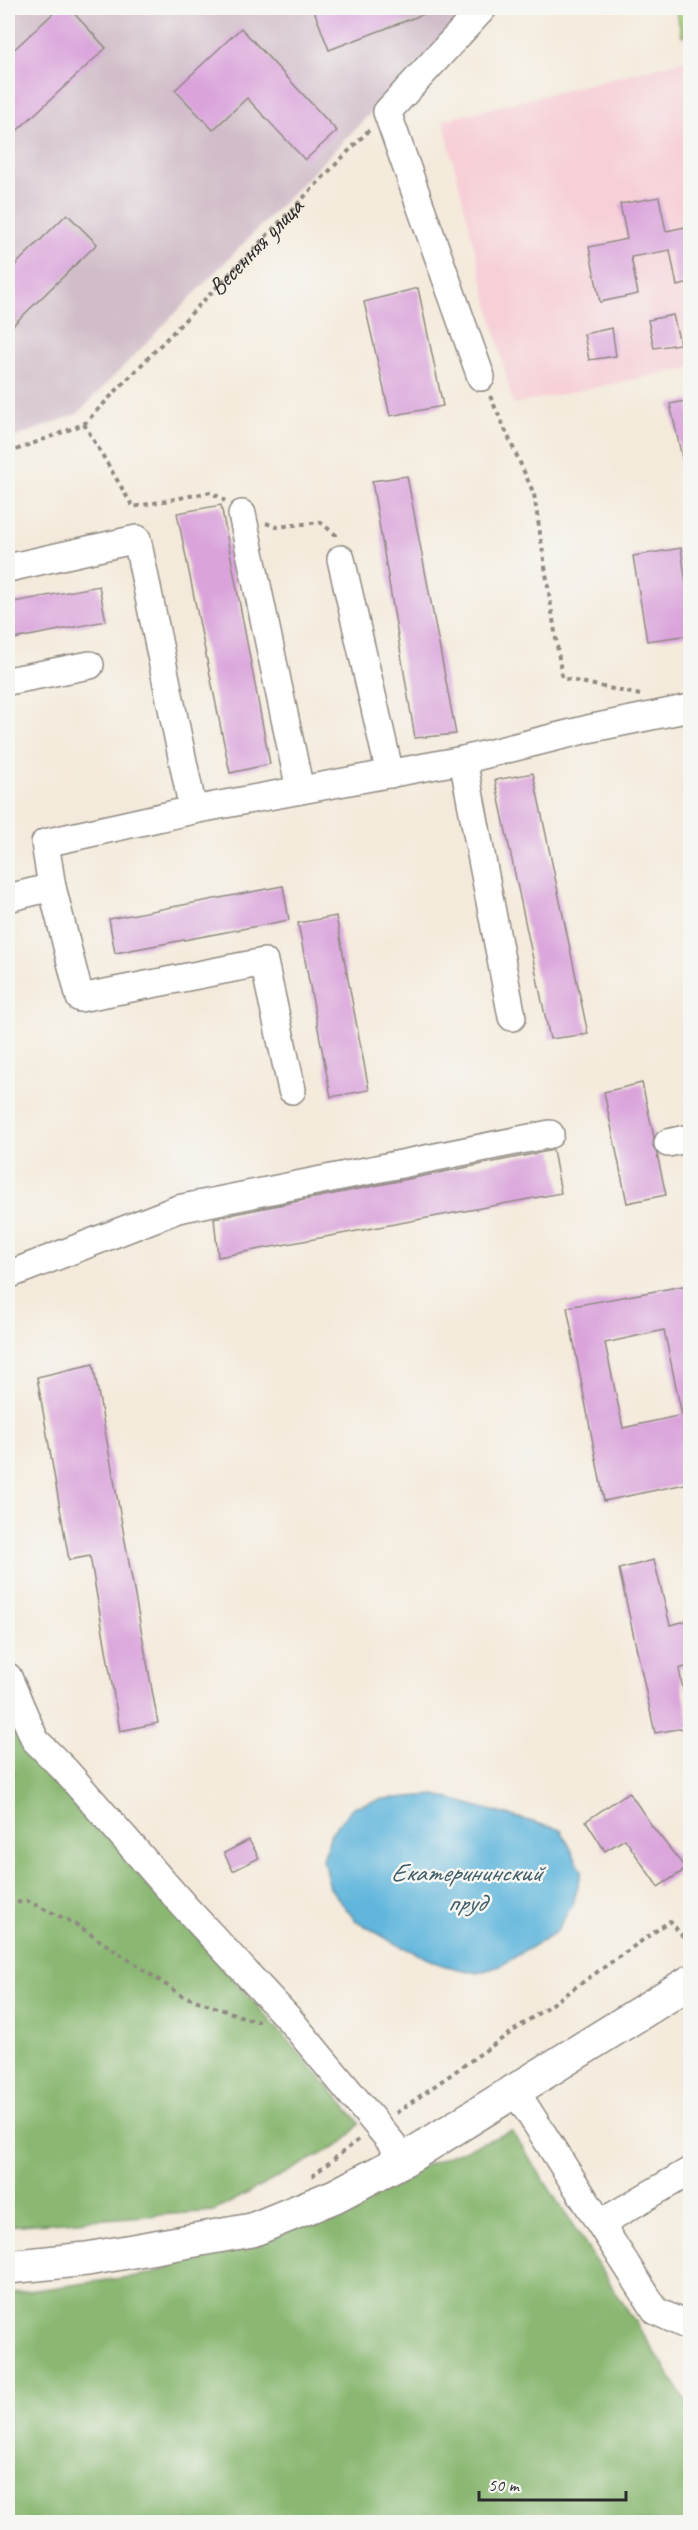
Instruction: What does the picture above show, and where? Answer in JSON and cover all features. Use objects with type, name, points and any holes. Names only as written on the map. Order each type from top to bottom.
[{"type":"main road","points":[[8,2267],[87,2259],[252,2230],[334,2196],[405,2159],[690,1982]]},
{"type":"street","points":[[481,377],[387,112],[483,8]]},
{"type":"street","points":[[242,514],[300,790]]},
{"type":"street","points":[[8,568],[137,539],[193,810]]},
{"type":"street","points":[[341,559],[390,774]]},
{"type":"street","points":[[8,681],[90,665]]},
{"type":"street","points":[[292,1090],[264,962],[80,998],[52,887],[45,843],[193,810],[463,760],[588,729],[690,708]]},
{"type":"street","points":[[463,760],[512,1017]]},
{"type":"street","points":[[8,898],[52,887]]},
{"type":"street","points":[[8,1275],[178,1209],[550,1134]]},
{"type":"street","points":[[8,1677],[35,1740],[65,1770],[185,1907],[290,2020],[405,2159]]},
{"type":"street","points":[[516,2092],[656,2311],[690,2327]]},
{"type":"street","points":[[601,2223],[690,2171]]},
{"type":"path","name":"Весенняя улица","points":[[8,453],[84,424],[387,112]]},
{"type":"path","points":[[481,377],[534,494],[562,678],[644,695]]},
{"type":"path","points":[[84,424],[133,507],[211,492],[242,514],[277,527],[320,522],[336,535],[341,559]]},
{"type":"path","points":[[8,1904],[27,1901],[74,1923],[181,1995],[254,2021],[290,2020]]},
{"type":"path","points":[[311,2176],[378,2126],[670,1921],[690,1945]]},
{"type":"shaded area","points":[[8,8],[473,8],[77,414],[8,440]]},
{"type":"shaded area","points":[[690,59],[690,368],[513,404],[443,120]]},
{"type":"green space","points":[[676,8],[690,8],[690,34],[682,36]]},
{"type":"green space","points":[[8,1697],[166,1902],[360,2123],[344,2142],[214,2211],[8,2226],[8,1777],[14,1775],[8,1753]]},
{"type":"green space","points":[[512,2131],[690,2407],[690,2522],[8,2522],[8,2294],[151,2274]]},
{"type":"water","name":"Екатерининский пруд","points":[[436,1795],[561,1830],[582,1871],[573,1904],[556,1932],[500,1966],[477,1973],[442,1965],[394,1943],[355,1920],[330,1888],[323,1860],[331,1833],[353,1807],[383,1799]]},
{"type":"building","points":[[59,8],[69,8],[106,48],[8,139],[8,55]]},
{"type":"building","points":[[313,8],[436,8],[437,9],[329,50]]},
{"type":"building","points":[[241,28],[337,131],[305,160],[247,98],[213,130],[175,90]]},
{"type":"building","points":[[659,197],[666,231],[690,226],[690,283],[677,286],[670,250],[631,257],[638,294],[600,302],[589,247],[627,239],[620,204]]},
{"type":"building","points":[[67,214],[97,244],[8,330],[8,272]]},
{"type":"building","points":[[418,288],[443,406],[390,416],[364,302]]},
{"type":"building","points":[[673,315],[680,344],[654,348],[648,320]]},
{"type":"building","points":[[612,328],[616,356],[589,360],[584,334]]},
{"type":"building","points":[[690,400],[690,466],[684,467],[670,404]]},
{"type":"building","points":[[407,476],[456,734],[415,738],[372,481]]},
{"type":"building","points":[[221,505],[270,764],[230,773],[177,513]]},
{"type":"building","points":[[681,548],[690,611],[690,635],[647,641],[633,556]]},
{"type":"building","points":[[99,586],[106,621],[8,640],[8,603]]},
{"type":"building","points":[[533,773],[588,1034],[550,1039],[495,780]]},
{"type":"building","points":[[283,886],[289,920],[115,953],[109,919]]},
{"type":"building","points":[[336,916],[369,1090],[331,1097],[298,923]]},
{"type":"building","points":[[642,1083],[654,1137],[653,1146],[657,1154],[666,1195],[627,1203],[604,1092]]},
{"type":"building","points":[[553,1150],[561,1193],[218,1257],[214,1218]]},
{"type":"building","points":[[689,1285],[690,1483],[604,1501],[567,1307]],"holes":[[[664,1330],[682,1415],[623,1428],[605,1343]]]},
{"type":"building","points":[[93,1364],[158,1723],[120,1731],[90,1556],[69,1560],[37,1377]]},
{"type":"building","points":[[654,1560],[670,1625],[690,1620],[690,1665],[679,1669],[690,1727],[655,1733],[619,1569]]},
{"type":"building","points":[[629,1792],[686,1869],[658,1887],[625,1839],[605,1851],[586,1821]]},
{"type":"building","points":[[249,1840],[259,1858],[233,1871],[224,1853]]}]
